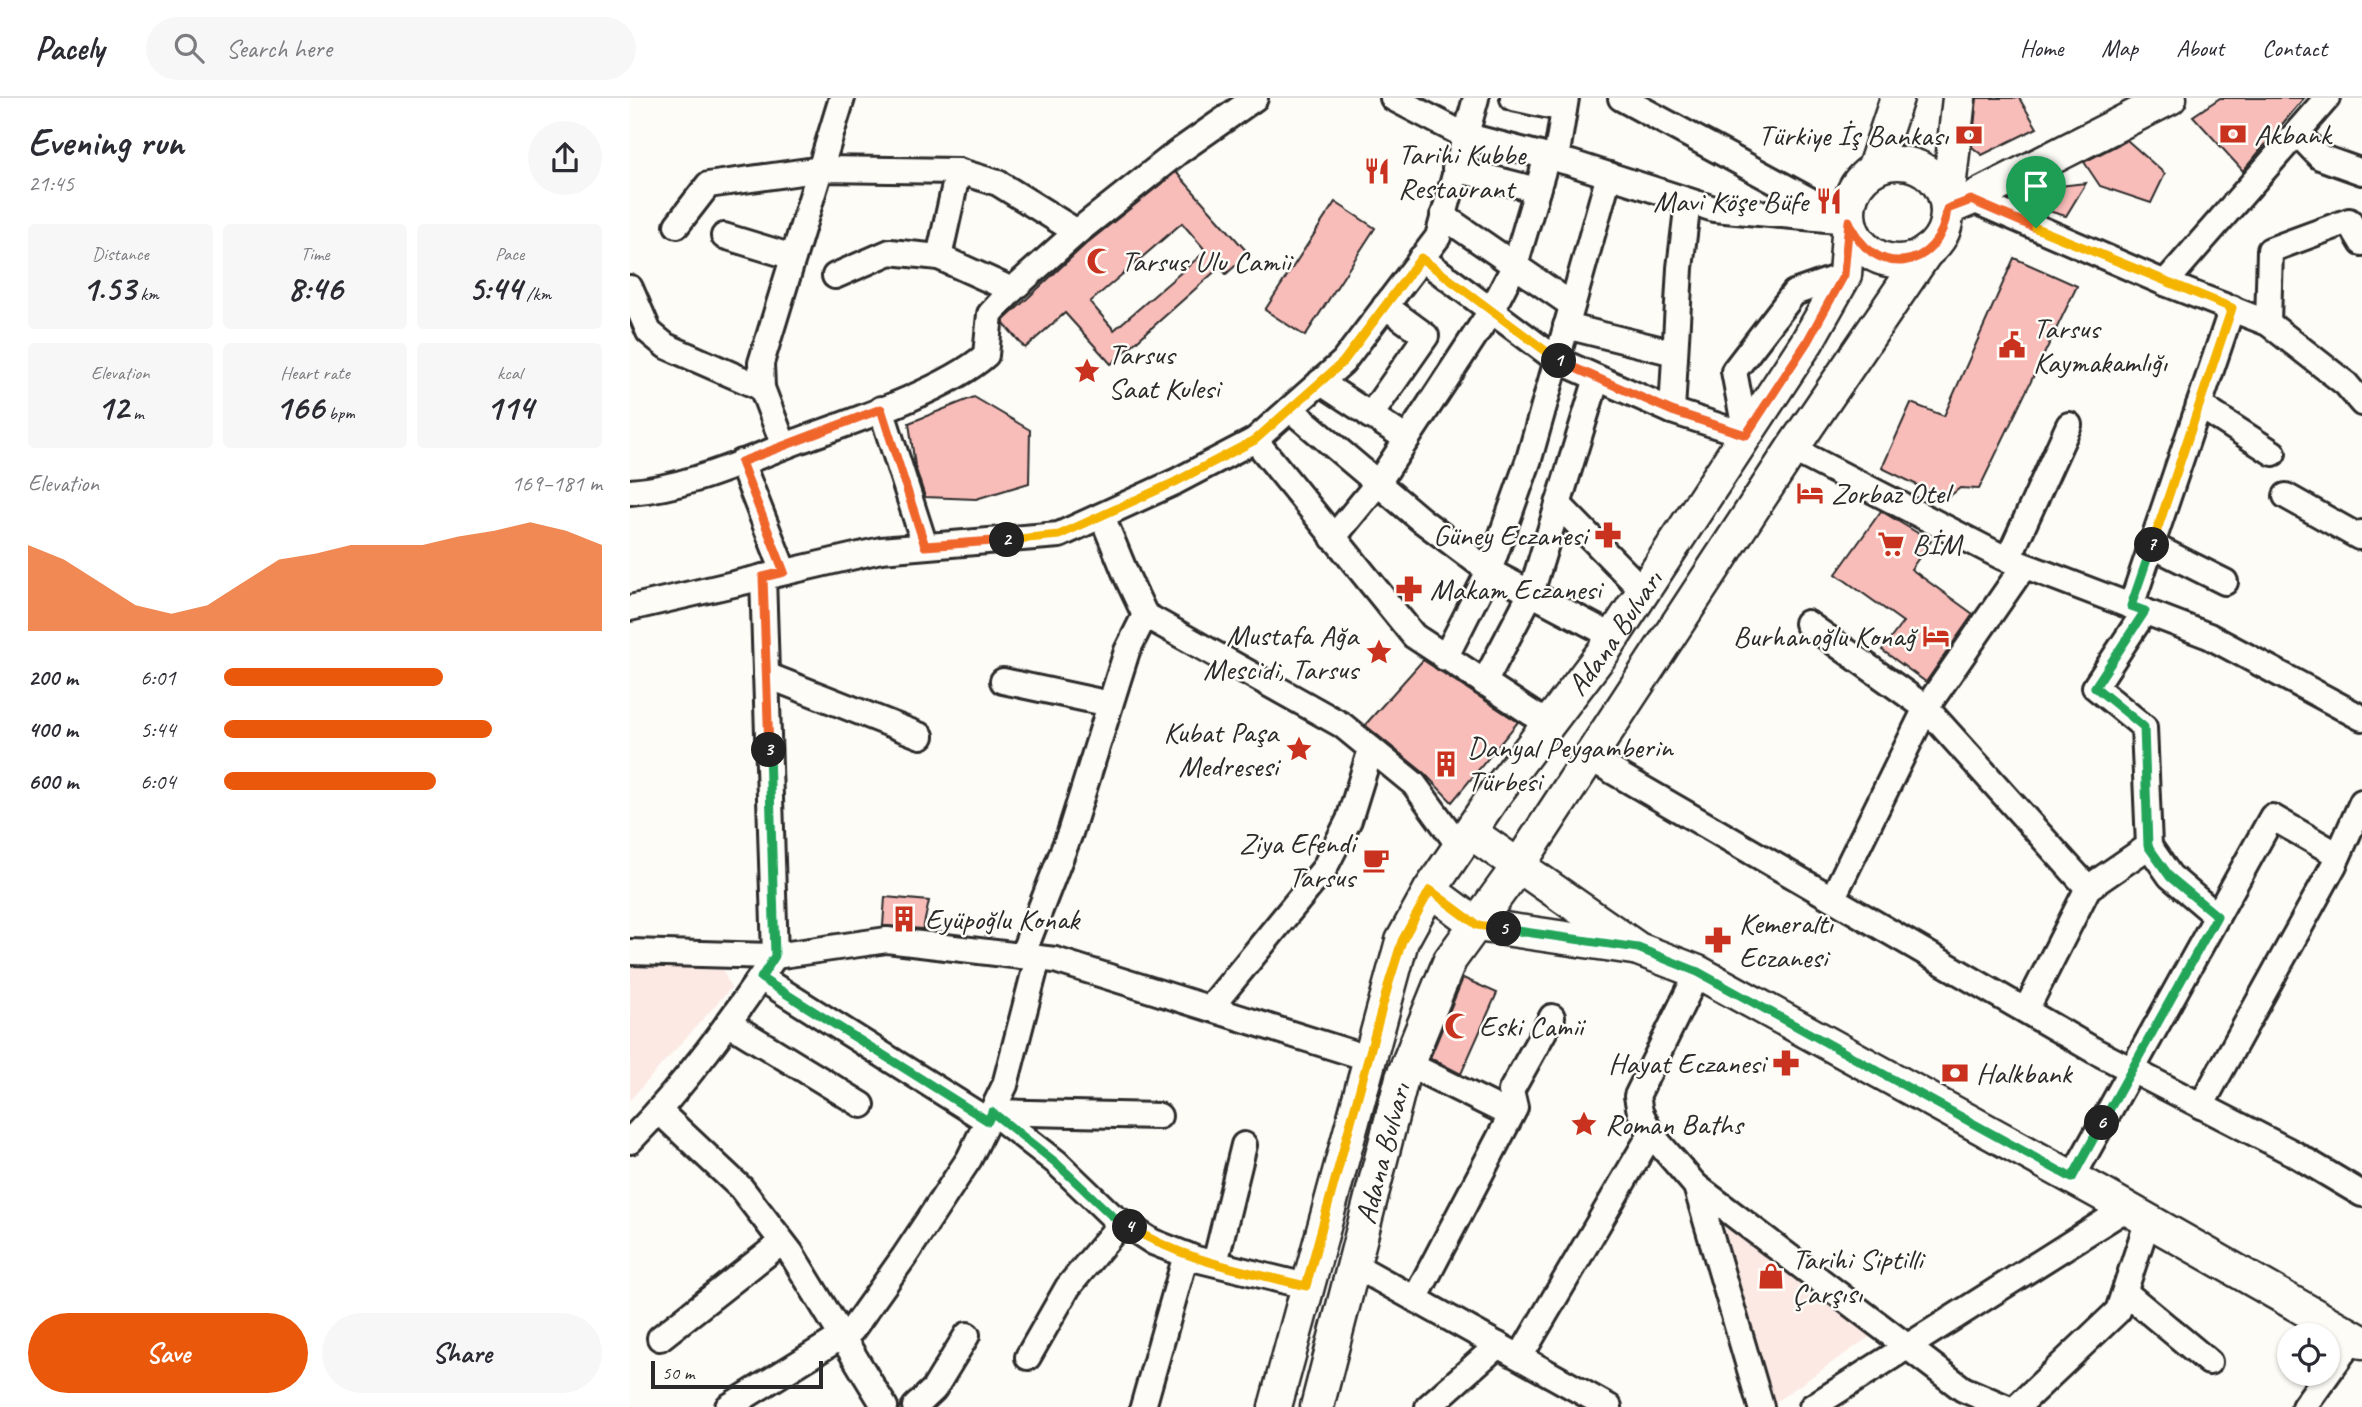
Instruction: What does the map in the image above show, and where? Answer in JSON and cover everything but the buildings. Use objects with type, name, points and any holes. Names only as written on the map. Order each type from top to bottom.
[{"type":"main road","points":[[1873,170],[1897,98]]},
{"type":"main road","points":[[1959,98],[1959,204]]},
{"type":"main road","points":[[1959,204],[1944,193],[1923,169],[1892,163],[1873,170],[1854,189],[1849,205],[1849,221],[1860,243],[1880,258],[1896,261],[1913,259],[1927,251],[1939,239],[1959,204],[2170,98]]},
{"type":"main road","name":"Adana Bulvarı","points":[[1275,1407],[1402,941],[1430,890],[1548,724],[1614,637],[1807,342],[1844,275],[1849,221]]},
{"type":"main road","name":"Adana Bulvarı","points":[[1317,1407],[1408,1064],[1450,960],[1519,864],[1792,449],[1927,251]]},
{"type":"main road","points":[[1465,840],[1519,864],[1638,948],[1698,972],[2072,1178],[2358,1340]]},
{"type":"main road","points":[[1430,890],[1477,925],[1638,948]]},
{"type":"street","points":[[784,446],[762,388],[761,363],[842,98]]},
{"type":"street","points":[[630,492],[690,481],[881,409],[970,369],[986,355],[990,314],[1012,290],[1077,232],[1178,152],[1255,98]]},
{"type":"street","points":[[1393,98],[1464,135],[1609,175],[1714,209],[1849,221]]},
{"type":"street","points":[[630,608],[881,550],[1059,535],[1175,482],[1255,440],[1343,362],[1437,237],[1476,98]]},
{"type":"street","points":[[1334,538],[1378,483],[1491,311],[1515,265],[1537,190],[1551,158],[1565,104],[1513,98]]},
{"type":"street","points":[[2165,283],[2298,134],[2326,98]]},
{"type":"street","points":[[1636,102],[1849,221]]},
{"type":"street","points":[[2298,134],[2320,157],[2362,172]]},
{"type":"street","points":[[677,225],[708,185],[821,169],[958,171],[998,183],[1077,232]]},
{"type":"street","points":[[1455,169],[1537,190]]},
{"type":"street","points":[[939,257],[958,171]]},
{"type":"street","points":[[1446,658],[1489,571],[1529,459],[1609,175]]},
{"type":"street","points":[[1672,411],[1688,201]]},
{"type":"street","points":[[1959,204],[2268,323],[2360,396]]},
{"type":"street","points":[[1443,216],[1515,265],[1569,316],[1675,353]]},
{"type":"street","points":[[2268,323],[2270,250],[2349,221],[2362,243]]},
{"type":"street","points":[[724,236],[793,257]]},
{"type":"street","points":[[835,276],[890,252],[939,257],[1012,290]]},
{"type":"street","points":[[1421,258],[1557,360],[1672,411],[1746,435],[1734,371],[1794,293],[1844,275]]},
{"type":"street","points":[[630,288],[649,332],[666,346],[762,388]]},
{"type":"street","points":[[1370,416],[1426,336],[1385,306]]},
{"type":"street","points":[[2217,916],[2170,877],[2148,846],[2144,727],[2095,687],[2138,609],[2151,545],[2232,308]]},
{"type":"street","points":[[1484,683],[1531,593],[1597,378]]},
{"type":"street","points":[[1320,382],[1407,439]]},
{"type":"street","points":[[2199,405],[2273,453]]},
{"type":"street","points":[[881,409],[925,546]]},
{"type":"street","points":[[1290,409],[1489,571],[1614,637]]},
{"type":"street","points":[[1833,897],[1926,708],[2016,563],[2069,425]]},
{"type":"street","points":[[1255,440],[1414,636],[1548,724]]},
{"type":"street","points":[[1792,449],[2016,563],[2209,636],[2362,718]]},
{"type":"street","points":[[630,1141],[659,1111],[728,1024],[775,956],[766,675],[773,575],[741,462]]},
{"type":"street","points":[[2286,496],[2358,537],[2362,533]]},
{"type":"street","points":[[1558,503],[1643,591]]},
{"type":"street","points":[[1102,516],[1126,577],[1145,615],[1342,725],[1414,784],[1465,840]]},
{"type":"street","points":[[2151,545],[2225,582]]},
{"type":"street","points":[[728,1407],[852,1330],[969,1159],[1005,1084],[1030,957],[1127,651],[1145,615]]},
{"type":"street","points":[[1807,623],[1926,708],[2088,888]]},
{"type":"street","points":[[766,675],[921,736]]},
{"type":"street","points":[[1003,681],[1110,704]]},
{"type":"street","points":[[1211,1007],[1324,869],[1349,820],[1371,749]]},
{"type":"street","points":[[1590,758],[2131,1070],[2293,1153],[2362,1194]]},
{"type":"street","points":[[2201,1106],[2338,855],[2362,802]]},
{"type":"street","points":[[2072,1178],[2272,817],[2338,855]]},
{"type":"street","points":[[2026,1010],[2088,888],[2148,846]]},
{"type":"street","points":[[630,952],[775,956],[887,940],[1055,960],[1368,1058]]},
{"type":"street","points":[[1698,972],[1637,1096],[1640,1112],[1651,1133],[1696,1186],[1963,1389],[2004,1407]]},
{"type":"street","points":[[761,978],[990,1116],[1055,1162],[1122,1222],[1153,1242],[1186,1255],[1306,1286]]},
{"type":"street","points":[[1415,1299],[1515,1108],[1511,1091],[1552,1017]]},
{"type":"street","points":[[728,1024],[862,1105]]},
{"type":"street","points":[[1408,1064],[1511,1115]]},
{"type":"street","points":[[659,1111],[741,1188],[782,1242],[885,1407]]},
{"type":"street","points":[[990,1116],[1159,1116]]},
{"type":"street","points":[[1428,1407],[1509,1351],[1651,1133]]},
{"type":"street","points":[[1215,1263],[1244,1145]]},
{"type":"street","points":[[1696,1186],[1761,1407]]},
{"type":"street","points":[[2017,1407],[2118,1311],[2126,1293],[2136,1216]]},
{"type":"street","points":[[1812,1407],[1908,1346],[2136,1216]]},
{"type":"street","points":[[1028,1357],[1068,1287],[1122,1222]]},
{"type":"street","points":[[660,1338],[782,1242]]},
{"type":"street","points":[[1143,1407],[1186,1255]]},
{"type":"street","points":[[1354,1265],[1609,1407]]},
{"type":"street","points":[[2126,1293],[2209,1362]]},
{"type":"street","points":[[915,1407],[933,1390],[967,1335]]},
{"type":"street","points":[[2304,1407],[2358,1340]]},
{"type":"shaded area","points":[[630,967],[722,968],[731,988],[630,1100]]},
{"type":"shaded area","name":"Tarihi Siptilli Çarşısı","points":[[1739,1224],[1875,1333],[1774,1403],[1765,1399],[1723,1231]]},
{"type":"place","name":"Akbank","points":[[2233,134]]},
{"type":"place","name":"Türkiye İş Bankası","points":[[1969,135]]},
{"type":"place","name":"Tarihi Kubbe Restaurant","points":[[1377,171]]},
{"type":"place","name":"Mavi Köşe Büfe","points":[[1829,201]]},
{"type":"place","name":"Tarsus Ulu Camii","points":[[1100,261]]},
{"type":"place","name":"Tarsus Kaymakamlığı","points":[[2012,345]]},
{"type":"place","name":"Tarsus Saat Kulesi","points":[[1087,371]]},
{"type":"place","name":"Zorbaz Otel","points":[[1810,493]]},
{"type":"place","name":"Güney Eczanesi","points":[[1608,535]]},
{"type":"place","name":"BİM","points":[[1891,544]]},
{"type":"place","name":"Makam Eczanesi","points":[[1409,589]]},
{"type":"place","name":"Burhanoğlu Konağ","points":[[1936,636]]},
{"type":"place","name":"Mustafa Ağa Mescidi, Tarsus","points":[[1379,652]]},
{"type":"place","name":"Kubat Paşa Medresesi","points":[[1299,749]]},
{"type":"place","name":"Danyal Peygamberin Türbesi","points":[[1446,764]]},
{"type":"place","name":"Ziya Efendi Tarsus","points":[[1376,860]]},
{"type":"place","name":"Eyüpoğlu Konak","points":[[904,919]]},
{"type":"place","name":"Kemeraltı Eczanesi","points":[[1718,940]]},
{"type":"place","name":"Eski Camii","points":[[1458,1026]]},
{"type":"place","name":"Hayat Eczanesi","points":[[1786,1063]]},
{"type":"place","name":"Halkbank","points":[[1955,1073]]},
{"type":"place","name":"Roman Baths","points":[[1584,1124]]},
{"type":"place","name":"Tarihi Siptilli Çarşısı","points":[[1771,1276]]},
{"type":"route","points":[[1971,200],[2036,228],[2165,283],[2232,308],[2131,606],[2145,611],[2095,687],[2144,727],[2148,846],[2170,877],[2217,916],[2072,1178],[1698,972],[1638,948],[1477,925],[1430,890],[1402,941],[1306,1286],[1196,1259],[1153,1242],[1111,1215],[1055,1162],[992,1112],[988,1121],[761,978],[775,956],[763,577],[784,572],[741,462],[881,409],[925,546],[1059,535],[1175,482],[1255,440],[1343,362],[1421,258],[1557,360],[1672,411],[1746,435],[1807,342],[1844,275],[1849,221],[1855,237],[1865,250],[1880,258],[1896,261],[1913,259],[1927,251],[1939,239],[1945,225],[1947,209],[1971,200]]}]
